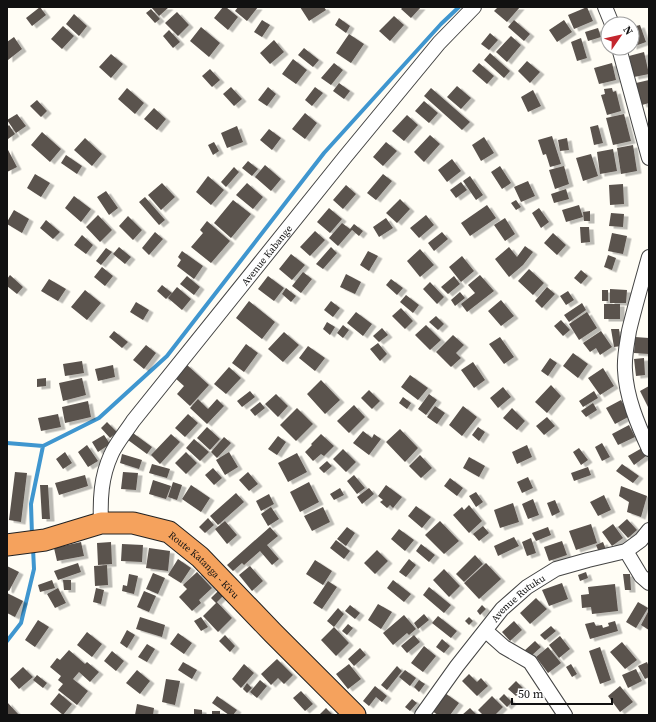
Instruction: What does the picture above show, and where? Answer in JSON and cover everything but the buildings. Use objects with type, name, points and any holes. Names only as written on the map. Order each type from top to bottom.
[{"type":"highway","name":"Route Katanga - Kivu","points":[[10,545],[46,540],[101,522],[133,523],[169,532],[200,556],[273,633],[355,715]]},
{"type":"street","name":"Avenue Kabange","points":[[101,522],[100,498],[103,477],[111,454],[133,421],[439,42],[474,7]]},
{"type":"street","points":[[621,56],[649,158]]},
{"type":"street","points":[[649,257],[635,304],[625,351],[625,371],[636,419],[649,449]]},
{"type":"street","name":"Avenue Rutuku","points":[[422,715],[457,666],[502,610],[527,587],[556,569],[626,551],[642,540],[649,530]]},
{"type":"street","points":[[626,551],[641,576],[649,583]]},
{"type":"street","points":[[486,631],[504,647],[530,662],[565,715]]},
{"type":"waterway","points":[[7,443],[43,446],[99,418],[167,356],[324,153],[441,24],[459,7]]},
{"type":"waterway","points":[[32,535],[31,504],[43,446]]},
{"type":"waterway","points":[[7,641],[21,623],[34,569],[33,548]]}]
